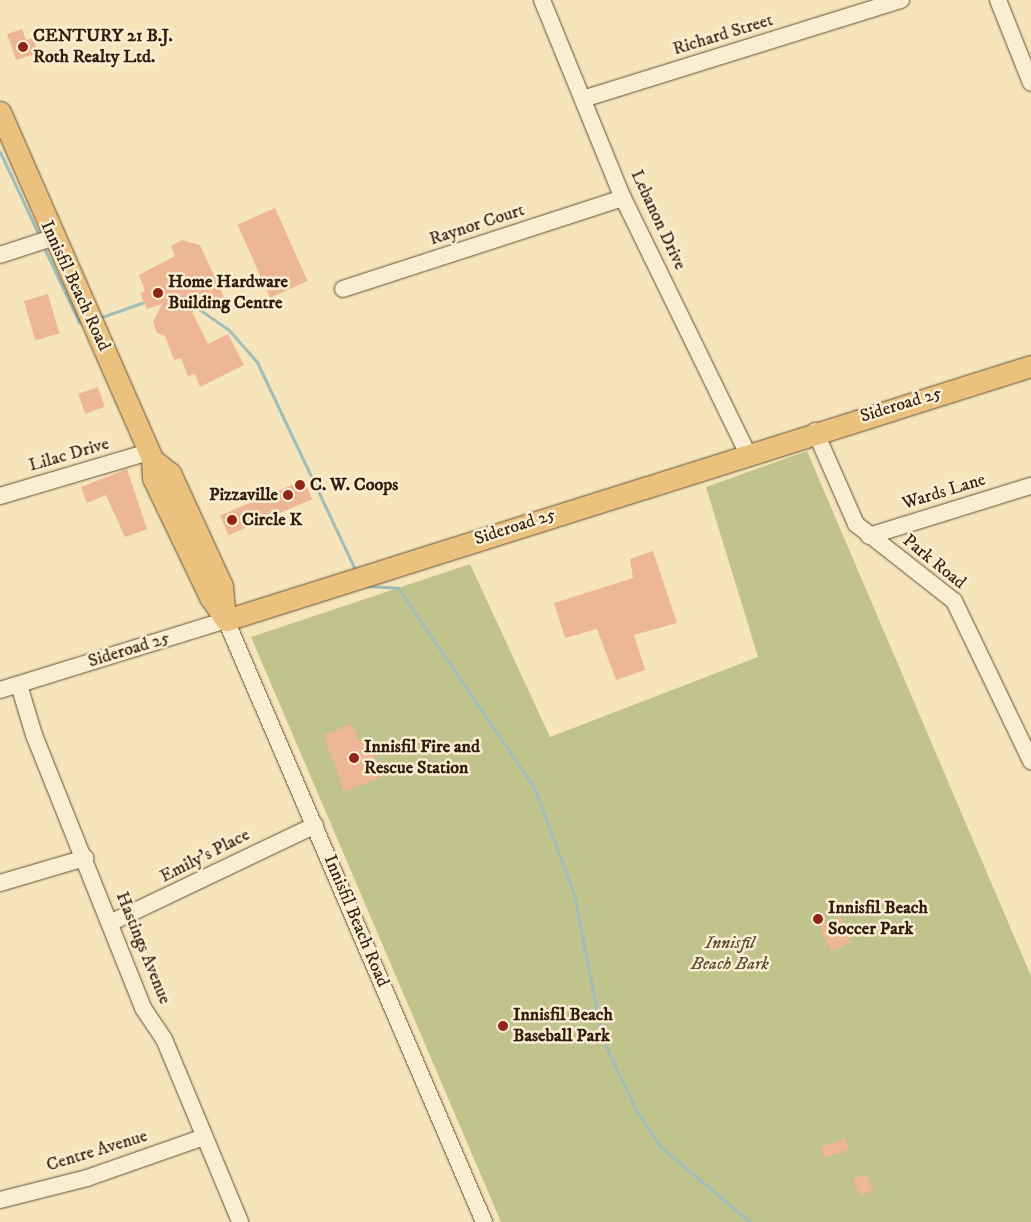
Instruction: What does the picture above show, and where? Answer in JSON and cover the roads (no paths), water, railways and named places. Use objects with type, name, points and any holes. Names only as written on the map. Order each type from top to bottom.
[{"type":"main road","name":"Innisfil Beach Road","points":[[0,112],[52,238],[151,455],[170,473],[222,586],[226,620]]},
{"type":"main road","name":"Sideroad 25","points":[[226,620],[747,452],[1031,366]]},
{"type":"street","name":"Lebanon Drive","points":[[542,0],[586,98],[623,198],[747,452]]},
{"type":"street","name":"Richard Street","points":[[586,98],[901,0]]},
{"type":"street","points":[[998,0],[1031,83]]},
{"type":"street","name":"Raynor Court","points":[[343,289],[623,198]]},
{"type":"street","points":[[0,255],[52,238]]},
{"type":"street","name":"Park Road","points":[[815,431],[843,500],[869,536],[954,601],[1031,761]]},
{"type":"street","name":"Lilac Drive","points":[[0,496],[151,455]]},
{"type":"street","name":"Wards Lane","points":[[869,536],[1031,486]]},
{"type":"street","name":"Sideroad 25","points":[[0,690],[226,620]]},
{"type":"street","name":"Innisfil Beach Road","points":[[226,620],[484,1222]]},
{"type":"street","name":"Hastings Avenue","points":[[19,685],[34,735],[112,922],[143,1008],[164,1039],[240,1222]]},
{"type":"street","name":"Emily's Place","points":[[112,922],[315,825]]},
{"type":"street","points":[[0,883],[85,858]]},
{"type":"street","name":"Centre Avenue","points":[[0,1200],[87,1178],[204,1137]]},
{"type":"waterway","points":[[0,152],[38,233]]},
{"type":"waterway","points":[[45,250],[79,322],[83,321]]},
{"type":"waterway","points":[[99,318],[147,301]]},
{"type":"waterway","points":[[196,307],[228,329],[257,362],[356,571]]},
{"type":"waterway","points":[[365,586],[398,588],[534,787],[574,894],[602,1038],[636,1110],[661,1147],[750,1222]]},
{"type":"place","name":"CENTURY 21 B.J. Roth Realty Ltd.","points":[[23,47]]},
{"type":"place","name":"Home Hardware Building Centre","points":[[158,293]]},
{"type":"place","name":"C. W. Coops","points":[[300,485]]},
{"type":"place","name":"Pizzaville","points":[[288,495]]},
{"type":"place","name":"Circle K","points":[[232,520]]},
{"type":"place","name":"Innisfil Fire and Rescue Station","points":[[354,758]]},
{"type":"place","name":"Innisfil Beach Soccer Park","points":[[818,919]]},
{"type":"place","name":"Innisfil Beach Baseball Park","points":[[503,1026]]},
{"type":"park label","name":"Innisfil Beach Bark","points":[[730,954]]}]
